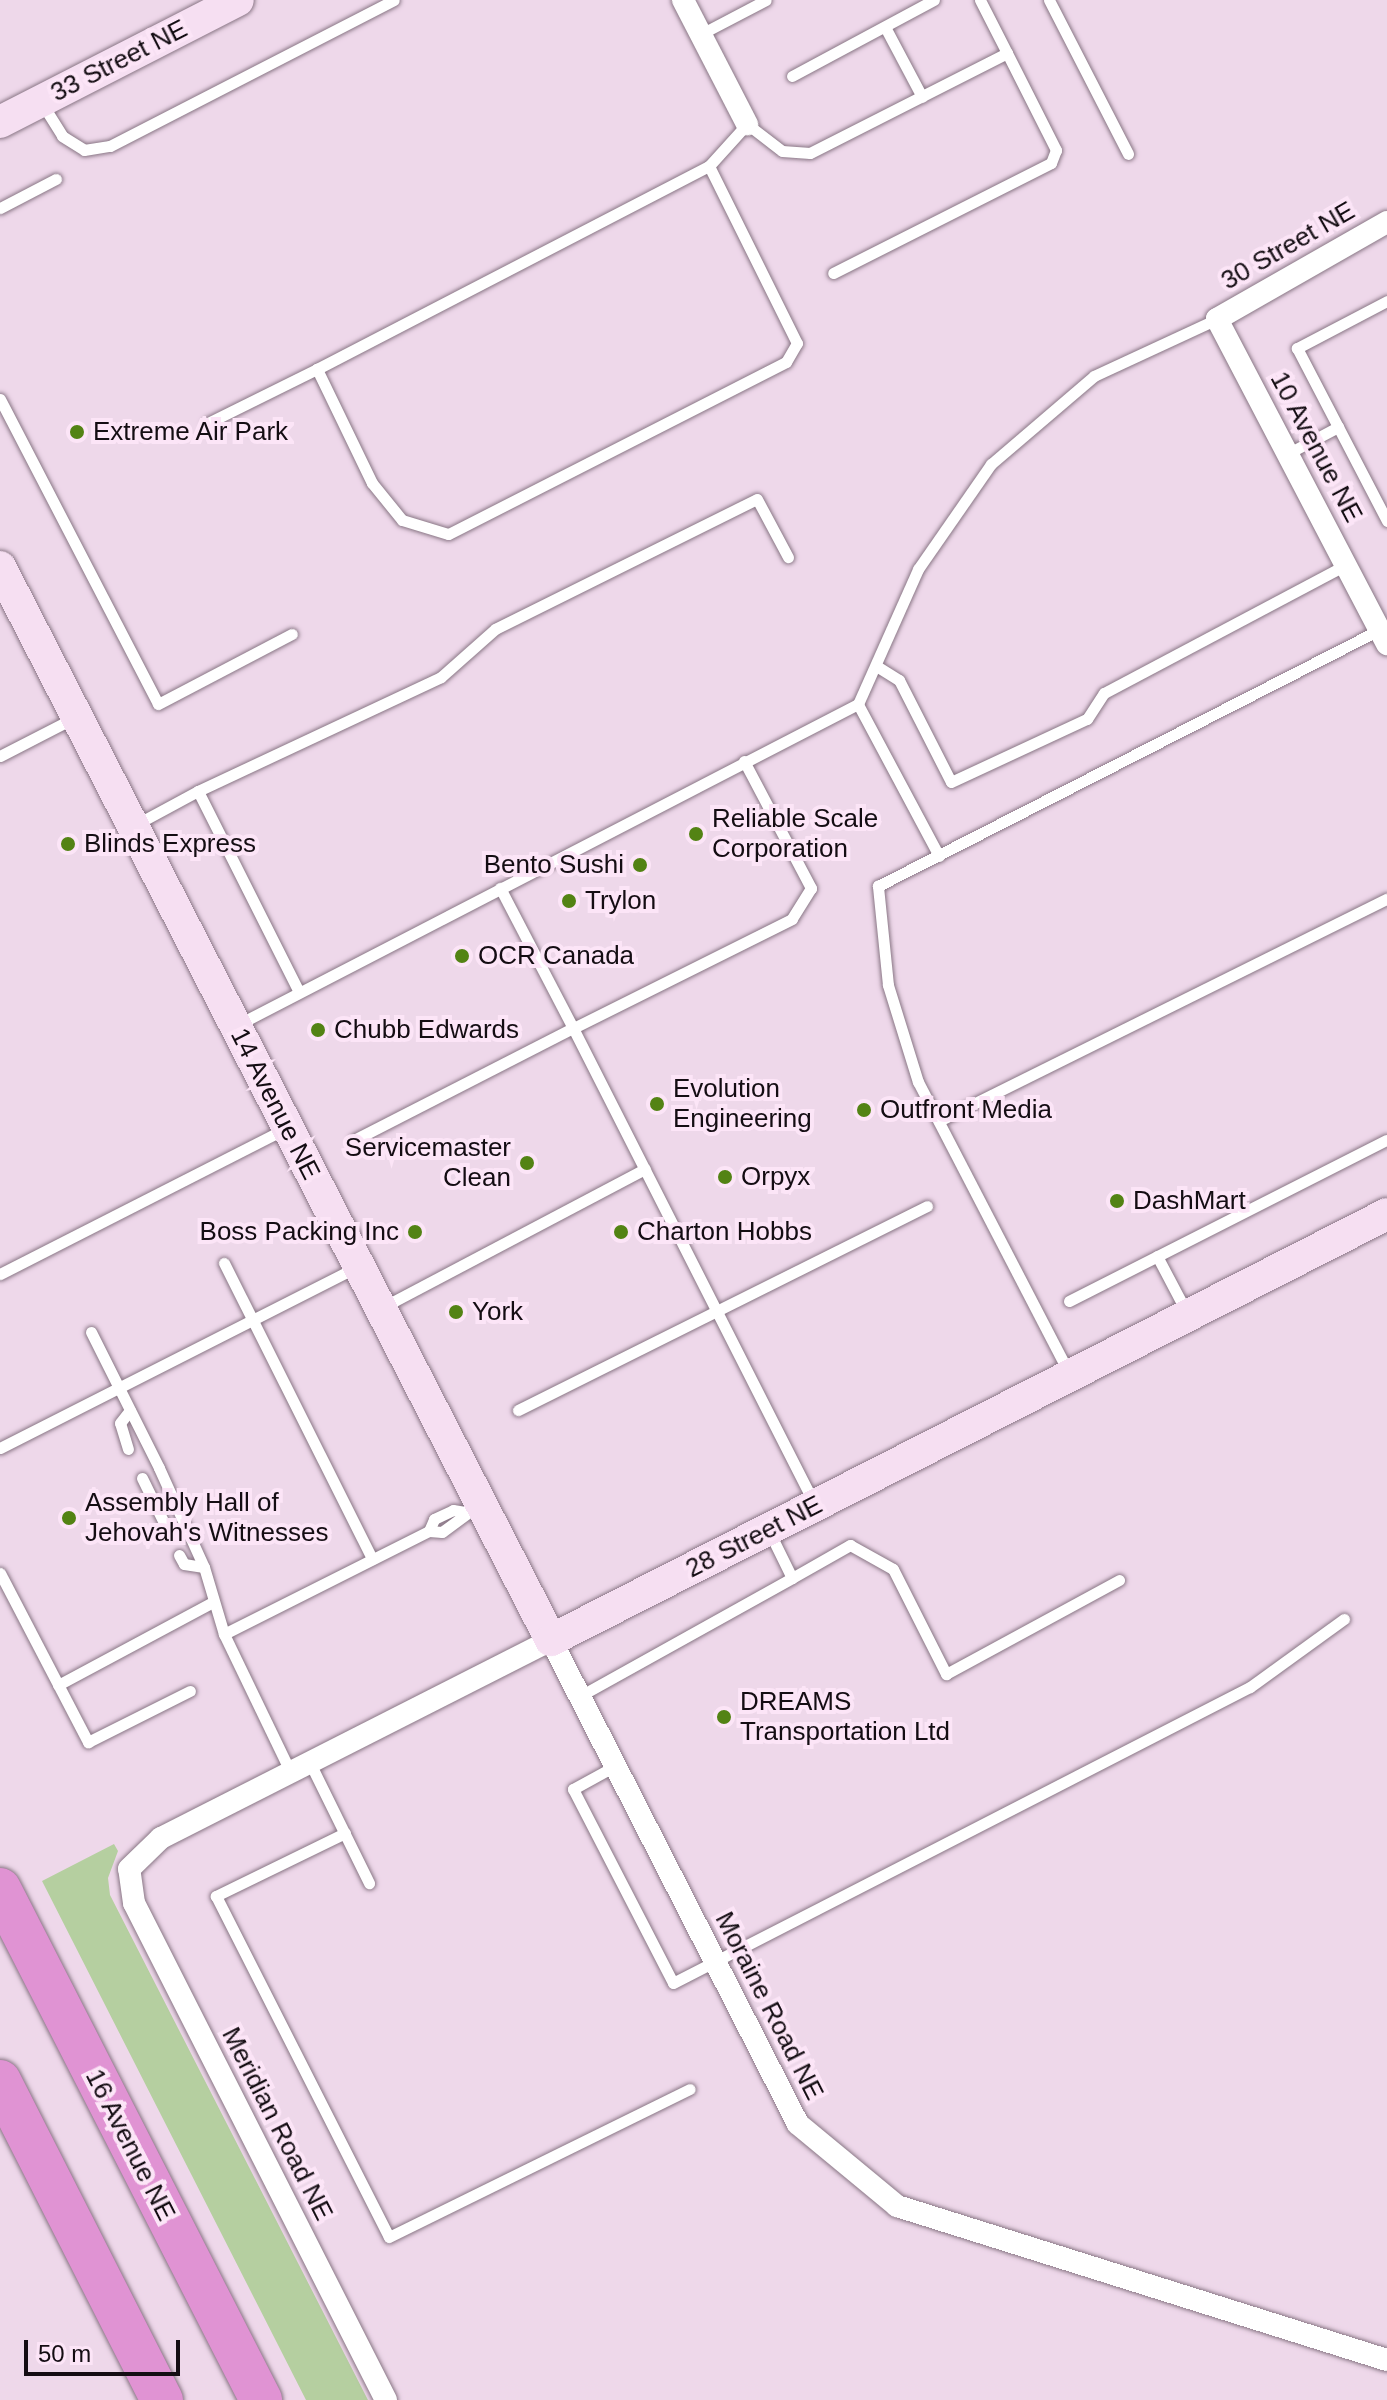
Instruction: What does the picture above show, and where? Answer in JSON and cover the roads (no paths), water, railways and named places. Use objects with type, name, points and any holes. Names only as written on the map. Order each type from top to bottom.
[{"type":"highway","name":"16 Avenue NE","points":[[0,1889],[261,2400]]},
{"type":"highway","points":[[0,2081],[162,2400]]},
{"type":"highway","points":[[237,2355],[282,2400]]},
{"type":"street","name":"33 Street NE","points":[[0,122],[238,0]]},
{"type":"street","points":[[683,0],[747,124]]},
{"type":"street","name":"30 Street NE","points":[[1217,319],[1387,222]]},
{"type":"street","name":"10 Avenue NE","points":[[1217,319],[1383,637]]},
{"type":"street","name":"14 Avenue NE","points":[[0,567],[359,1265],[473,1508],[551,1640]]},
{"type":"street","name":"28 Street NE","points":[[129,1869],[161,1838],[1387,1214]]},
{"type":"street","name":"Moraine Road NE","points":[[551,1640],[798,2124],[897,2206],[1387,2360]]},
{"type":"street","name":"Meridian Road NE","points":[[129,1869],[134,1903],[386,2400]]},
{"type":"lane","points":[[41,101],[62,136],[84,150],[110,146],[394,0]]},
{"type":"lane","points":[[792,76],[934,0]]},
{"type":"lane","points":[[833,273],[1051,163],[1056,150],[980,0]]},
{"type":"lane","points":[[701,34],[759,2]]},
{"type":"lane","points":[[1055,2],[1128,154]]},
{"type":"lane","points":[[885,27],[922,97]]},
{"type":"lane","points":[[208,423],[709,166],[747,124],[782,151],[810,153],[1007,53]]},
{"type":"lane","points":[[317,369],[372,483],[402,520],[448,534],[786,362],[797,343],[709,166]]},
{"type":"lane","points":[[0,208],[56,179]]},
{"type":"lane","points":[[1387,301],[1297,348],[1387,521]]},
{"type":"lane","points":[[235,1026],[858,704],[878,667],[918,569],[991,464],[1094,376],[1217,319]]},
{"type":"lane","points":[[0,399],[158,704],[292,634]]},
{"type":"lane","points":[[1287,454],[1338,427]]},
{"type":"lane","points":[[133,826],[198,791],[441,677],[495,629],[757,499],[788,557]]},
{"type":"lane","points":[[878,667],[899,680],[951,782],[1087,719],[1104,693],[1346,565]]},
{"type":"lane","points":[[1070,1376],[918,1082],[888,985],[878,886],[1383,637]]},
{"type":"lane","points":[[858,704],[939,856]]},
{"type":"lane","points":[[0,756],[77,717]]},
{"type":"lane","points":[[354,1140],[792,919],[811,888],[744,761]]},
{"type":"lane","points":[[198,791],[299,992]]},
{"type":"lane","points":[[500,888],[816,1505]]},
{"type":"lane","points":[[939,1121],[1387,899]]},
{"type":"lane","points":[[0,1274],[288,1128]]},
{"type":"lane","points":[[1069,1301],[1387,1140]]},
{"type":"lane","points":[[380,1308],[645,1169]]},
{"type":"lane","points":[[518,1410],[927,1206]]},
{"type":"lane","points":[[1157,1256],[1188,1315]]},
{"type":"lane","points":[[224,1263],[372,1559]]},
{"type":"lane","points":[[0,1448],[359,1265]]},
{"type":"lane","points":[[91,1332],[204,1567],[224,1634],[301,1768],[345,1833],[369,1883]]},
{"type":"lane","points":[[128,1449],[120,1423],[130,1410]]},
{"type":"lane","points":[[142,1478],[165,1525]]},
{"type":"lane","points":[[224,1634],[429,1531],[434,1519],[453,1510],[473,1508]]},
{"type":"lane","points":[[768,1529],[792,1578]]},
{"type":"lane","points":[[580,1696],[850,1545],[893,1569],[946,1674],[1119,1580]]},
{"type":"lane","points":[[179,1555],[184,1564],[204,1567]]},
{"type":"lane","points":[[0,1573],[88,1742],[190,1691]]},
{"type":"lane","points":[[58,1685],[213,1602]]},
{"type":"lane","points":[[615,1766],[573,1789],[673,1983],[1250,1687],[1344,1619]]},
{"type":"lane","points":[[345,1833],[216,1896],[389,2237],[690,2089]]},
{"type":"place","name":"Extreme Air Park","points":[[77,432]]},
{"type":"place","name":"Reliable Scale Corporation","points":[[696,834]]},
{"type":"place","name":"Blinds Express","points":[[68,844]]},
{"type":"place","name":"Bento Sushi","points":[[640,865]]},
{"type":"place","name":"Trylon","points":[[569,901]]},
{"type":"place","name":"OCR Canada","points":[[462,956]]},
{"type":"place","name":"Chubb Edwards","points":[[318,1030]]},
{"type":"place","name":"Evolution Engineering","points":[[657,1104]]},
{"type":"place","name":"Outfront Media","points":[[864,1110]]},
{"type":"place","name":"Servicemaster Clean","points":[[527,1163]]},
{"type":"place","name":"Orpyx","points":[[725,1177]]},
{"type":"place","name":"DashMart","points":[[1117,1201]]},
{"type":"place","name":"Boss Packing Inc","points":[[415,1232]]},
{"type":"place","name":"Charton Hobbs","points":[[621,1232]]},
{"type":"place","name":"York","points":[[456,1312]]},
{"type":"place","name":"Assembly Hall of Jehovah's Witnesses","points":[[69,1518]]},
{"type":"place","name":"DREAMS Transportation Ltd","points":[[724,1717]]}]
